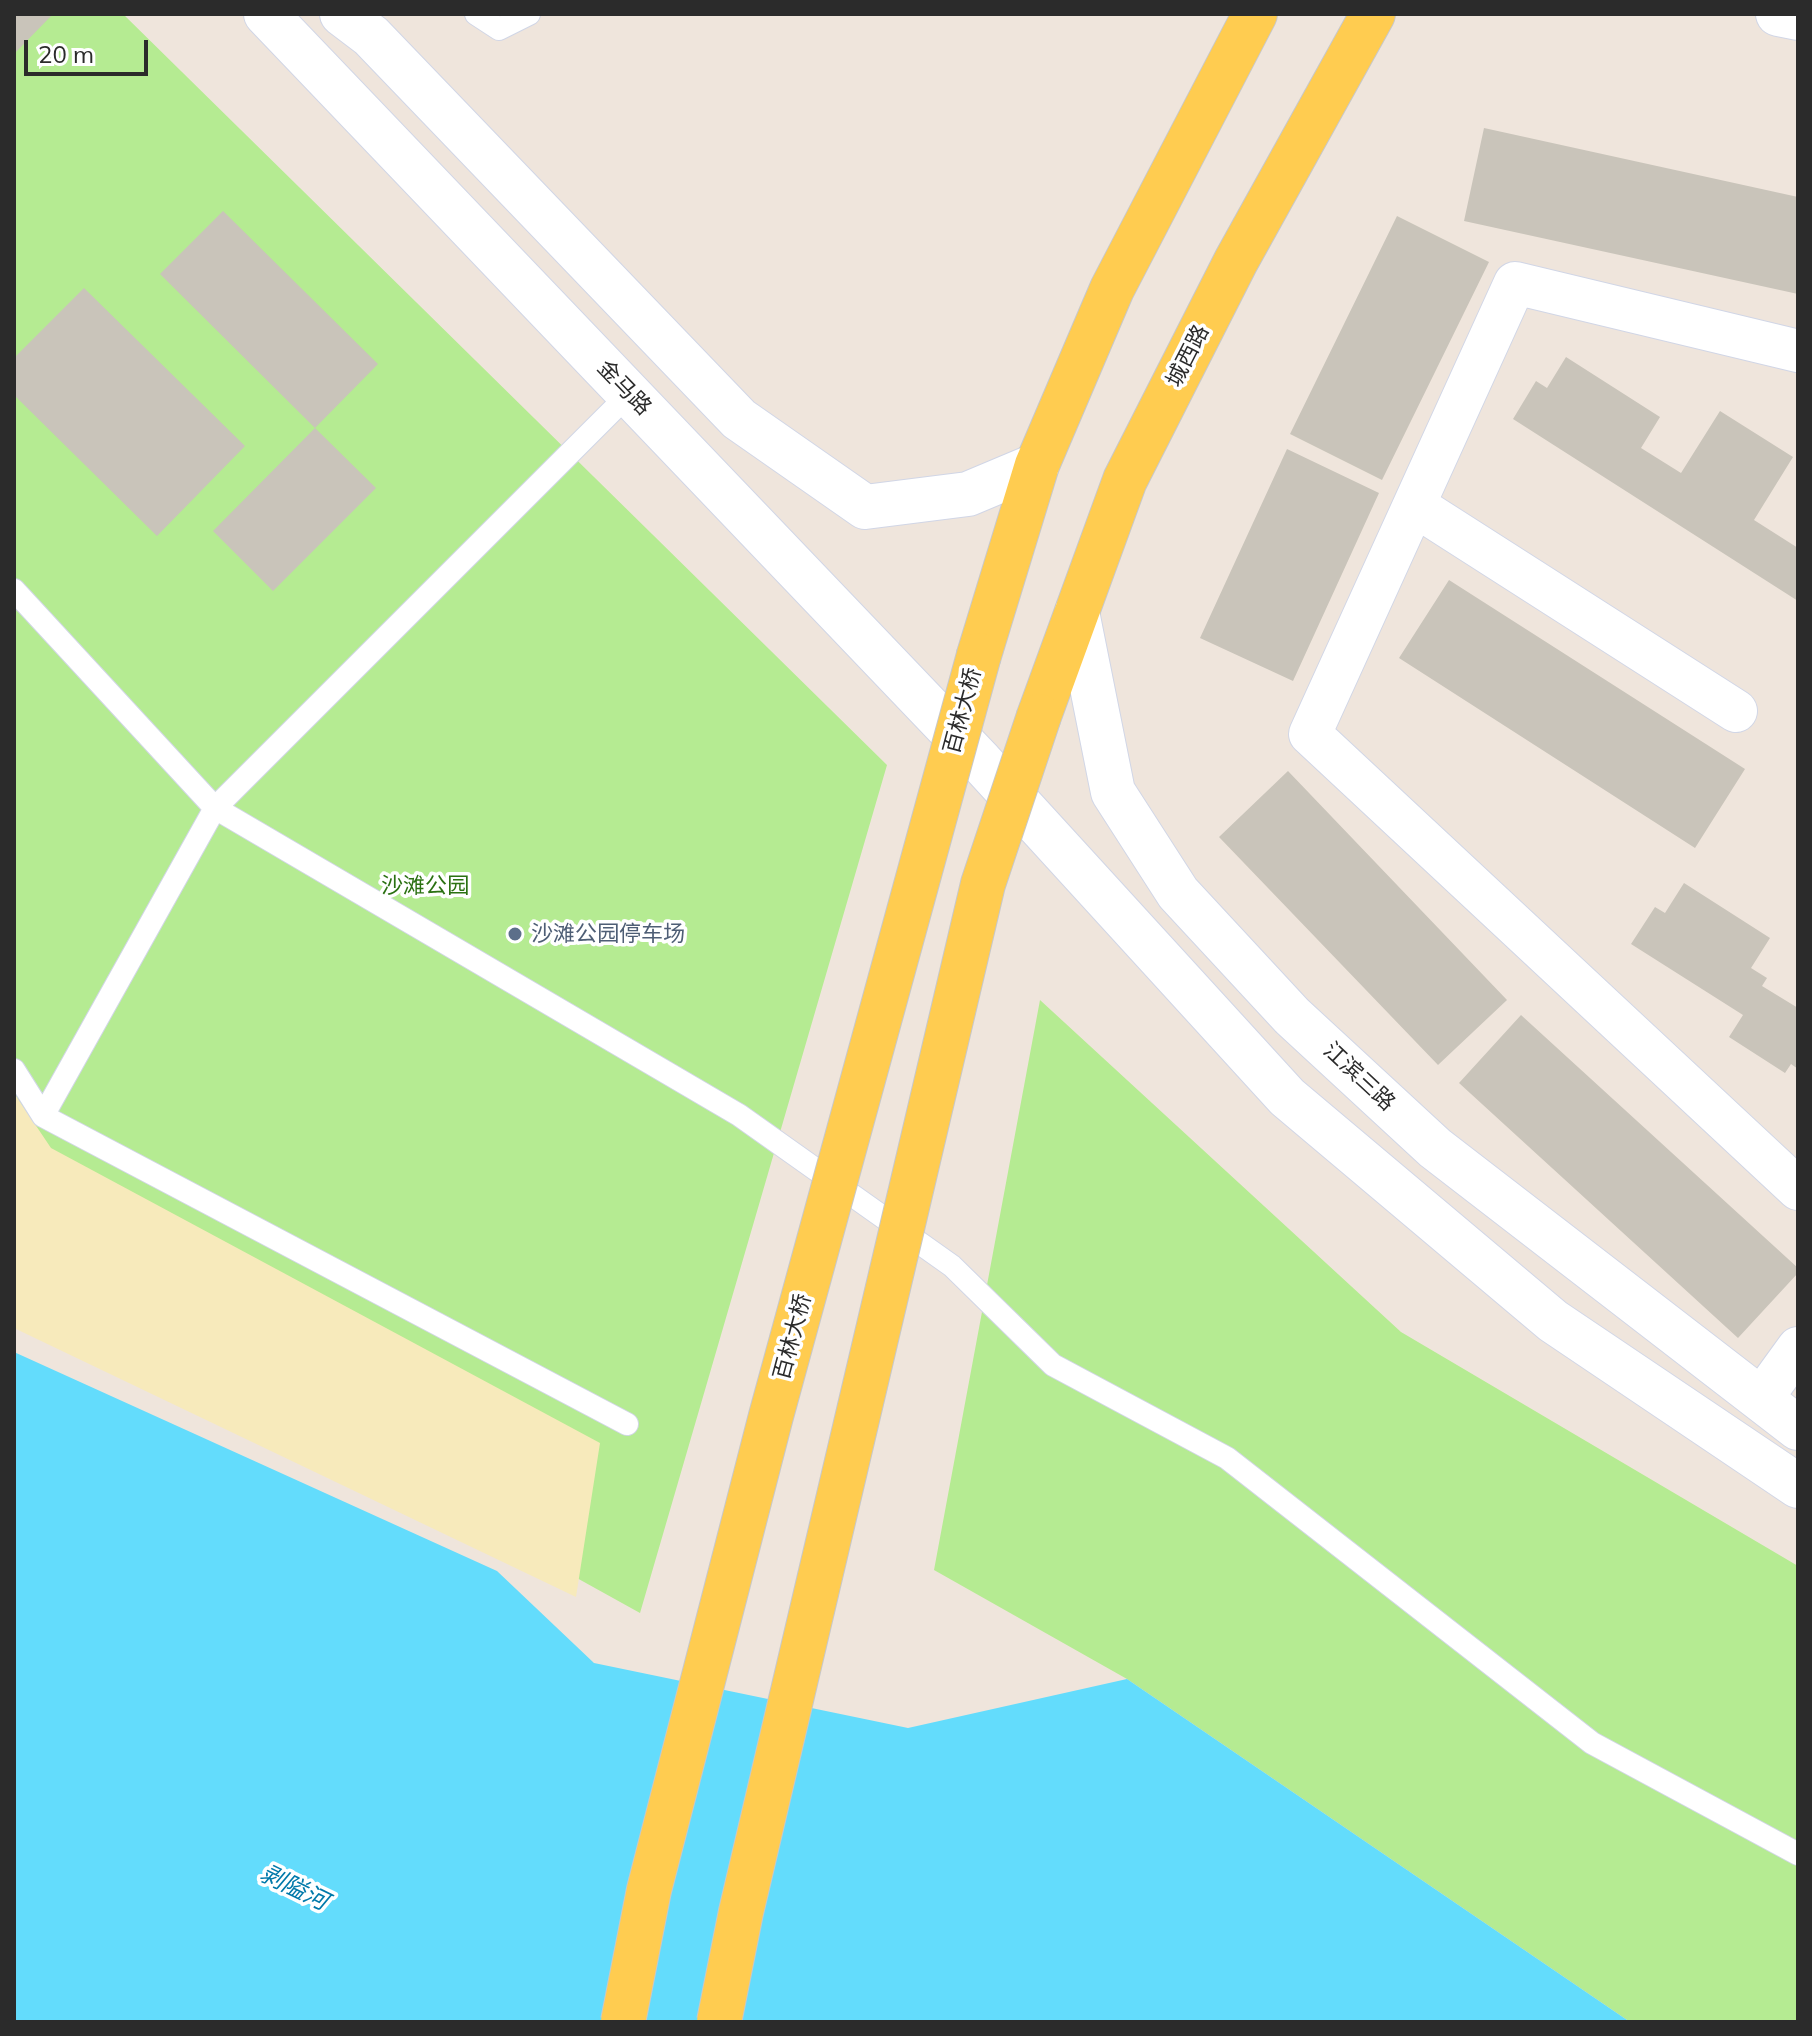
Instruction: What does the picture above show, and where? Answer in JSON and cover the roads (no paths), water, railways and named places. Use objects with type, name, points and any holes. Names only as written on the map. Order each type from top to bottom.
[{"type":"main road","name":"金马路","points":[[266,14],[981,762],[1287,1097],[1553,1321],[1798,1486]]},
{"type":"main road","points":[[342,14],[371,36],[739,419],[865,507],[968,494],[1037,465]]},
{"type":"main road","name":"百林大桥","points":[[623,2022],[649,1890],[771,1416],[979,655],[1037,465],[1112,289],[1255,14]]},
{"type":"main road","name":"城西路","points":[[719,2022],[741,1912],[983,884],[1039,716],[1125,480],[1236,261],[1373,14]]},
{"type":"main road","points":[[1778,14],[1798,18]]},
{"type":"main road","name":"江滨三路","points":[[1077,612],[1113,792],[1178,893],[1292,1016],[1435,1148],[1798,1428]]},
{"type":"street","points":[[1798,351],[1515,283],[1310,734],[1798,1189]]},
{"type":"street","points":[[1414,505],[1736,711]]},
{"type":"street","points":[[1761,1399],[1798,1348]]},
{"type":"lane","points":[[476,14],[499,29],[529,14]]},
{"type":"lane","points":[[43,1116],[215,808],[629,394]]},
{"type":"lane","points":[[14,590],[215,808],[739,1115],[952,1266],[1053,1365],[1227,1458],[1592,1743],[1798,1854]]},
{"type":"lane","points":[[14,1070],[43,1116],[627,1424]]},
{"type":"water","name":"剥隘河","points":[[14,1352],[497,1571],[594,1663],[908,1728],[1127,1679],[1630,2022],[14,2022]]},
{"type":"place","name":"沙滩公园停车场","points":[[515,934]]},
{"type":"park label","name":"沙滩公园","points":[[425,886]]}]
